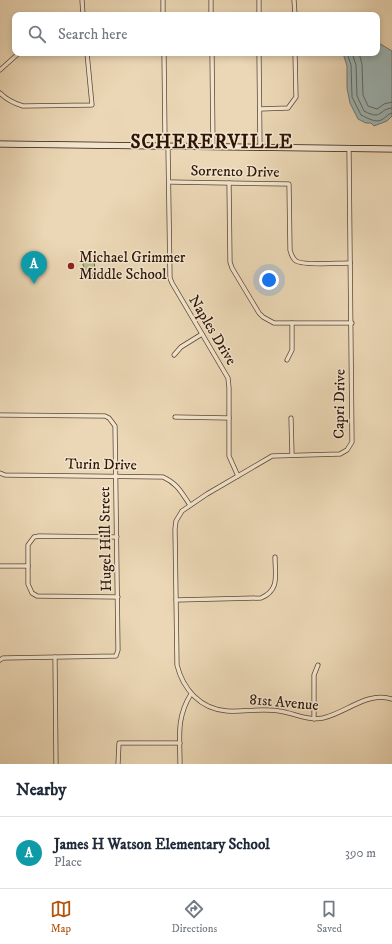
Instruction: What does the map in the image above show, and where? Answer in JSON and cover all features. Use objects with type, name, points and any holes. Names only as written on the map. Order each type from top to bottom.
[{"type":"street","points":[[82,0],[83,12]]},
{"type":"street","points":[[163,0],[163,12]]},
{"type":"street","points":[[211,0],[211,12]]},
{"type":"street","points":[[259,0],[259,12]]},
{"type":"street","points":[[294,0],[295,12]]},
{"type":"street","points":[[0,70],[16,56]]},
{"type":"street","points":[[0,93],[6,99],[23,106],[92,105],[87,56]]},
{"type":"street","name":"Naples Drive","points":[[164,56],[165,140],[168,147],[169,182],[170,278],[228,378],[229,456],[238,476]]},
{"type":"street","points":[[212,56],[213,147]]},
{"type":"street","points":[[259,56],[260,148]]},
{"type":"street","points":[[260,109],[288,108],[293,103],[296,97],[295,56]]},
{"type":"street","points":[[0,144],[392,149]]},
{"type":"street","name":"Capri Drive","points":[[182,680],[177,665],[175,529],[178,515],[190,505],[272,456],[340,454],[347,450],[352,442],[352,323],[349,149]]},
{"type":"street","name":"Sorrento Drive","points":[[169,182],[289,184],[290,250],[293,258],[305,263],[350,263]]},
{"type":"street","points":[[229,183],[230,255],[232,268],[263,317],[274,323],[352,323]]},
{"type":"street","points":[[287,360],[292,350],[292,324]]},
{"type":"street","points":[[174,356],[180,347],[202,334]]},
{"type":"street","name":"Hugel Hill Street","points":[[0,415],[105,416],[113,421],[115,426],[118,650],[116,656],[55,657]]},
{"type":"street","points":[[175,417],[229,418]]},
{"type":"street","points":[[291,418],[292,455]]},
{"type":"street","name":"Turin Drive","points":[[0,473],[5,475],[164,478],[178,487],[190,505]]},
{"type":"street","points":[[117,537],[34,537],[28,545],[28,584],[32,593],[37,596],[118,597]]},
{"type":"street","points":[[176,600],[261,598],[272,592],[275,586],[275,557]]},
{"type":"street","points":[[0,566],[28,566]]},
{"type":"street","points":[[0,660],[3,658],[55,657],[56,764]]},
{"type":"street","points":[[314,719],[314,675],[318,665]]},
{"type":"street","name":"81st Avenue","points":[[182,680],[191,694],[201,702],[218,709],[227,711],[278,710],[303,718],[314,719],[324,718],[361,702],[377,698],[392,699]]},
{"type":"street","points":[[180,764],[180,725],[182,711],[191,694]]},
{"type":"street","points":[[118,764],[119,743],[180,743]]},
{"type":"green space","points":[[86,261],[94,262],[95,268],[91,280],[80,276],[84,269],[83,264]]},
{"type":"water","points":[[380,44],[392,51],[392,116],[387,121],[374,126],[371,123],[366,123],[358,119],[350,103],[347,88],[347,66],[344,56],[380,56]]},
{"type":"place","name":"Michael Grimmer Middle School","points":[[71,266]]},
{"type":"place","name":"James H Watson Elementary School","points":[[34,284]]},
{"type":"district","name":"SCHERERVILLE","points":[[212,141]]}]
